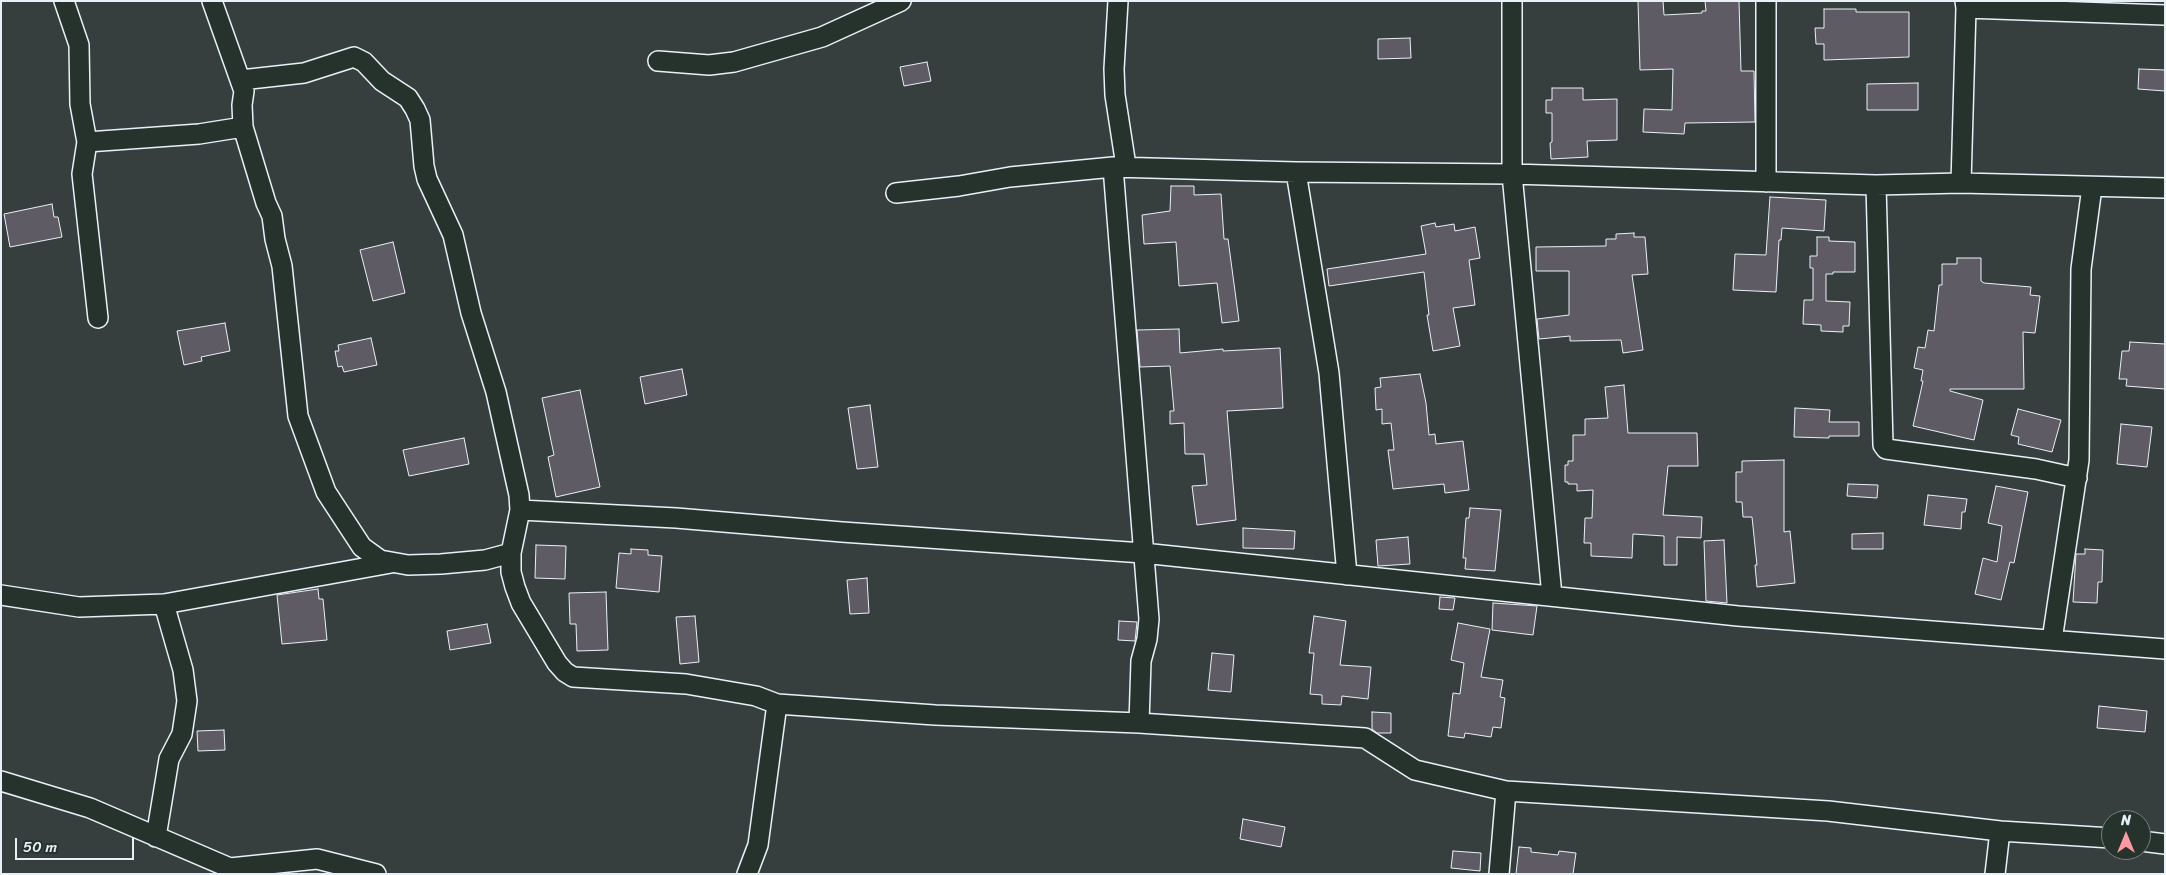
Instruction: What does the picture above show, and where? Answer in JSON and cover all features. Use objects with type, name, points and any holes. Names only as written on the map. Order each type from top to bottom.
[{"type":"street","points":[[64,1],[79,45],[80,104],[87,142],[82,174],[98,318]]},
{"type":"street","points":[[212,1],[244,91],[242,105],[243,126],[266,204],[272,216],[274,239],[282,266],[298,416],[326,492],[346,524],[370,555],[380,560],[416,565],[464,563],[511,553]]},
{"type":"street","points":[[658,61],[708,65],[734,62],[822,37],[901,1]]},
{"type":"street","points":[[1118,1],[1114,69],[1143,553],[1149,619],[1141,661],[1140,723]]},
{"type":"street","points":[[1512,1],[1512,174],[1552,596]]},
{"type":"street","points":[[1766,1],[1766,182]]},
{"type":"street","points":[[1961,183],[1965,4],[2165,14]]},
{"type":"street","points":[[241,80],[304,73],[354,57],[364,62],[382,81],[408,98],[420,120],[427,180],[453,235],[471,313],[496,392],[520,510],[511,553],[511,572],[521,603],[557,663],[565,672],[573,677],[686,684],[756,696],[776,704],[935,715],[1140,723],[1364,738],[1377,744],[1395,759],[1415,770],[1506,791],[1828,811],[2000,831],[2101,837]]},
{"type":"street","points":[[87,142],[199,134],[243,126]]},
{"type":"street","points":[[896,193],[960,186],[1010,177],[1119,166],[1296,172],[1512,174],[1876,185],[1961,183],[2165,188]]},
{"type":"street","points":[[1296,172],[1329,373],[1347,575]]},
{"type":"street","points":[[1876,185],[1883,445],[1886,449],[2036,470],[2077,478]]},
{"type":"street","points":[[2052,640],[2079,460],[2081,269],[2092,187]]},
{"type":"street","points":[[520,510],[676,518],[842,532],[1143,553],[1738,616],[2165,649]]},
{"type":"street","points":[[1,595],[79,606],[164,604],[393,563]]},
{"type":"street","points":[[156,837],[169,760],[182,734],[187,701],[183,670],[164,604]]},
{"type":"street","points":[[747,874],[758,845],[776,704]]},
{"type":"street","points":[[1,781],[90,808],[232,871],[317,859],[376,874]]},
{"type":"street","points":[[1499,874],[1506,791]]},
{"type":"street","points":[[1995,874],[2000,831]]},
{"type":"street","points":[[2151,842],[2165,844]]},
{"type":"building","points":[[1638,1],[1663,1],[1664,15],[1702,13],[1702,11],[1706,11],[1705,1],[1739,1],[1741,71],[1754,71],[1755,122],[1685,123],[1684,134],[1643,132],[1644,109],[1672,110],[1673,69],[1640,70]]},
{"type":"building","points":[[1824,9],[1856,9],[1856,12],[1909,12],[1909,57],[1824,60],[1824,44],[1816,44],[1815,28],[1824,28]]},
{"type":"building","points":[[1410,38],[1411,58],[1378,59],[1378,39]]},
{"type":"building","points":[[927,62],[931,81],[904,86],[900,67]]},
{"type":"building","points":[[2139,69],[2165,70],[2165,91],[2138,89]]},
{"type":"building","points":[[1918,83],[1918,110],[1867,110],[1867,84]]},
{"type":"building","points":[[1552,88],[1583,88],[1583,100],[1617,99],[1617,140],[1587,141],[1588,157],[1551,159],[1552,113],[1546,113],[1546,100],[1552,100]]},
{"type":"building","points":[[1171,186],[1194,186],[1194,195],[1221,194],[1224,239],[1228,239],[1239,321],[1222,323],[1217,283],[1179,286],[1176,242],[1144,244],[1142,215],[1170,211]]},
{"type":"building","points":[[1770,197],[1826,200],[1824,231],[1782,228],[1781,240],[1779,240],[1776,292],[1733,290],[1735,254],[1766,255]]},
{"type":"building","points":[[52,204],[54,217],[58,217],[62,237],[10,247],[4,214]]},
{"type":"building","points":[[1435,223],[1436,227],[1454,224],[1455,231],[1475,227],[1480,258],[1469,260],[1475,305],[1453,308],[1460,346],[1433,351],[1427,315],[1429,315],[1424,272],[1329,286],[1327,269],[1426,254],[1421,226]]},
{"type":"building","points":[[1634,233],[1634,237],[1645,237],[1648,274],[1632,275],[1643,350],[1623,353],[1621,340],[1570,341],[1570,336],[1539,339],[1537,319],[1569,315],[1569,271],[1536,271],[1536,247],[1606,246],[1606,239],[1616,239],[1616,234]]},
{"type":"building","points":[[1817,237],[1829,237],[1829,241],[1855,242],[1855,272],[1833,272],[1833,274],[1826,274],[1826,301],[1850,302],[1849,326],[1843,326],[1843,332],[1821,331],[1821,325],[1803,324],[1804,300],[1813,300],[1813,268],[1810,268],[1810,256],[1817,256]]},
{"type":"building","points":[[393,242],[405,293],[373,301],[360,250]]},
{"type":"building","points":[[1957,258],[1981,258],[1981,281],[1984,283],[2031,287],[2030,295],[2040,296],[2035,333],[2023,332],[2024,389],[1950,389],[1950,391],[1983,400],[1974,440],[1913,426],[1923,381],[1921,381],[1923,370],[1914,368],[1918,347],[1925,348],[1928,330],[1934,331],[1939,285],[1942,285],[1942,264],[1957,264]]},
{"type":"building","points":[[225,323],[230,351],[201,357],[202,361],[184,365],[177,331]]},
{"type":"building","points":[[1179,329],[1180,353],[1223,349],[1223,351],[1280,348],[1283,408],[1227,411],[1236,520],[1197,525],[1192,486],[1207,485],[1204,454],[1185,454],[1184,423],[1170,424],[1170,411],[1174,411],[1170,366],[1140,367],[1137,330]]},
{"type":"building","points":[[371,338],[377,365],[344,372],[342,366],[338,367],[335,351],[339,351],[338,345]]},
{"type":"building","points":[[2130,342],[2165,344],[2165,389],[2126,386],[2127,379],[2119,379],[2122,351],[2129,351]]},
{"type":"building","points":[[682,369],[687,395],[645,404],[640,377]]},
{"type":"building","points":[[1420,374],[1426,403],[1429,435],[1435,434],[1436,444],[1463,441],[1469,490],[1445,493],[1444,484],[1393,489],[1388,450],[1394,450],[1391,423],[1382,424],[1382,409],[1376,410],[1375,388],[1381,387],[1380,378]]},
{"type":"building","points":[[1624,385],[1628,433],[1697,433],[1698,466],[1668,466],[1663,515],[1702,517],[1701,538],[1677,537],[1677,565],[1664,565],[1664,536],[1633,534],[1632,558],[1591,556],[1591,543],[1584,543],[1585,518],[1592,518],[1593,490],[1577,491],[1577,484],[1565,482],[1565,465],[1568,465],[1568,461],[1573,461],[1573,435],[1585,435],[1585,419],[1608,418],[1605,387]]},
{"type":"building","points":[[580,390],[600,487],[556,497],[548,457],[554,455],[542,398]]},
{"type":"building","points":[[870,405],[878,467],[857,469],[848,408]]},
{"type":"building","points":[[1795,408],[1830,410],[1829,422],[1859,422],[1859,436],[1829,436],[1829,438],[1794,437]]},
{"type":"building","points":[[2018,409],[2061,420],[2052,452],[2018,444],[2019,437],[2011,435]]},
{"type":"building","points":[[2121,424],[2152,427],[2147,467],[2117,464]]},
{"type":"building","points":[[464,438],[469,464],[409,476],[403,450]]},
{"type":"building","points":[[1784,460],[1784,532],[1790,531],[1795,583],[1757,587],[1755,565],[1757,565],[1752,517],[1743,517],[1742,502],[1736,502],[1736,472],[1742,472],[1742,461]]},
{"type":"building","points":[[1848,484],[1878,485],[1877,498],[1847,496]]},
{"type":"building","points":[[1996,486],[2028,492],[2014,563],[2010,562],[2001,600],[1975,594],[1983,558],[1997,562],[2002,526],[1988,523]]},
{"type":"building","points":[[1928,495],[1967,499],[1965,512],[1962,512],[1961,529],[1924,525]]},
{"type":"building","points":[[1470,508],[1501,510],[1495,571],[1465,569],[1466,558],[1463,558],[1466,518],[1469,518]]},
{"type":"building","points":[[1243,528],[1295,531],[1294,549],[1243,548]]},
{"type":"building","points":[[1883,533],[1883,549],[1852,549],[1852,534]]},
{"type":"building","points":[[1408,537],[1410,564],[1378,566],[1376,540]]},
{"type":"building","points":[[1724,540],[1727,603],[1706,601],[1704,541]]},
{"type":"building","points":[[536,545],[566,546],[565,579],[535,578]]},
{"type":"building","points":[[631,549],[648,550],[648,555],[662,556],[659,592],[616,588],[619,553],[631,554]]},
{"type":"building","points":[[2085,549],[2103,550],[2102,582],[2098,582],[2097,603],[2073,602],[2076,554],[2085,554]]},
{"type":"building","points":[[867,578],[869,613],[850,614],[847,580]]},
{"type":"building","points":[[318,589],[319,599],[323,599],[327,640],[282,644],[277,595]]},
{"type":"building","points":[[606,592],[608,650],[577,651],[576,624],[570,624],[569,593]]},
{"type":"building","points":[[1440,597],[1455,598],[1453,610],[1439,609]]},
{"type":"building","points":[[1493,603],[1537,606],[1533,635],[1492,630]]},
{"type":"building","points":[[695,616],[699,662],[680,664],[676,617]]},
{"type":"building","points":[[1314,616],[1346,621],[1340,665],[1371,667],[1368,699],[1342,696],[1341,705],[1322,704],[1322,695],[1310,694],[1314,653],[1309,653]]},
{"type":"building","points":[[1119,621],[1137,622],[1135,641],[1118,640]]},
{"type":"building","points":[[1458,623],[1490,629],[1481,677],[1503,680],[1500,697],[1505,698],[1501,728],[1493,727],[1491,737],[1465,733],[1464,738],[1448,736],[1453,693],[1460,694],[1464,663],[1451,660]]},
{"type":"building","points":[[487,624],[491,643],[450,650],[447,631]]},
{"type":"building","points":[[1212,653],[1234,655],[1231,692],[1208,690]]},
{"type":"building","points":[[2099,706],[2147,711],[2145,732],[2097,728]]},
{"type":"building","points":[[1372,712],[1391,713],[1391,733],[1377,733],[1372,729]]},
{"type":"building","points":[[224,730],[225,750],[198,751],[197,731]]},
{"type":"building","points":[[1243,819],[1285,827],[1281,847],[1240,839]]},
{"type":"building","points":[[1519,847],[1531,848],[1531,852],[1558,855],[1559,851],[1576,853],[1573,874],[1516,874]]},
{"type":"building","points":[[1453,851],[1481,853],[1480,871],[1451,868]]}]
